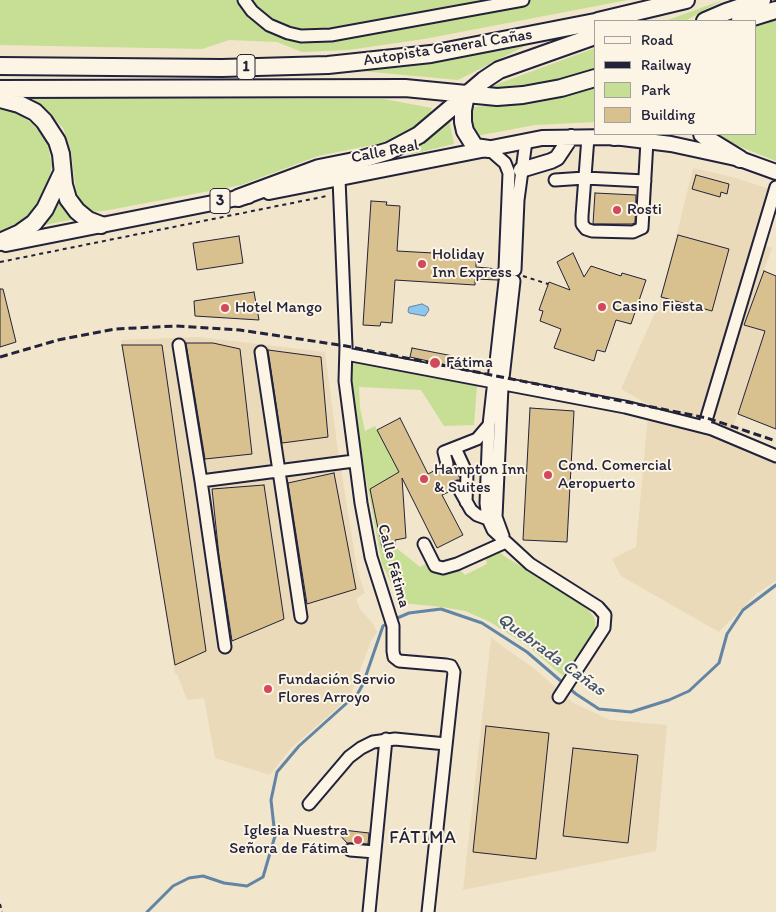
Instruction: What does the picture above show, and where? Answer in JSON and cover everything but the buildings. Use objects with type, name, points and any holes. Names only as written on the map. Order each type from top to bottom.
[{"type":"highway","name":"Autopista General Cañas","points":[[604,20],[686,0]]},
{"type":"highway","points":[[638,20],[694,0]]},
{"type":"highway","points":[[707,20],[762,0]]},
{"type":"highway","points":[[743,20],[776,10]]},
{"type":"highway","name":"Autopista General Cañas","points":[[0,66],[222,68],[328,65],[431,54],[594,22]]},
{"type":"highway","points":[[238,198],[319,168],[389,151],[419,135],[484,80],[500,70],[594,36]]},
{"type":"highway","points":[[0,57],[137,67]]},
{"type":"highway","name":"Autopista General Cañas","points":[[0,89],[405,88],[496,97],[523,95],[561,88],[594,78]]},
{"type":"highway","points":[[466,95],[463,122],[465,131],[475,146],[489,149]]},
{"type":"highway","points":[[0,99],[19,104],[35,112],[44,121],[57,141],[68,199],[88,220],[101,225]]},
{"type":"highway","points":[[703,135],[740,159]]},
{"type":"highway","points":[[614,137],[642,137]]},
{"type":"highway","points":[[0,243],[20,233],[34,223],[45,209],[63,171]]},
{"type":"main road","points":[[522,170],[557,158],[571,137]]},
{"type":"main road","name":"Calle Real","points":[[0,243],[339,179],[542,138],[614,137]]},
{"type":"main road","points":[[642,137],[740,159],[776,172]]},
{"type":"street","points":[[244,0],[252,11],[269,25],[300,36],[331,35],[524,0]]},
{"type":"street","points":[[588,137],[582,224],[586,229],[592,230],[633,232],[642,228],[645,181],[642,137]]},
{"type":"street","points":[[513,200],[522,170],[526,141]]},
{"type":"street","points":[[489,149],[499,157],[508,169],[513,200],[510,275],[499,383],[492,518]]},
{"type":"street","points":[[555,180],[585,178],[645,181]]},
{"type":"street","name":"Calle Fátima","points":[[339,179],[346,354],[345,381],[354,461],[371,557],[393,626],[394,657],[398,661],[451,666],[454,672],[428,912]]},
{"type":"street","points":[[704,427],[776,186]]},
{"type":"street","points":[[178,345],[202,481],[225,647]]},
{"type":"street","points":[[261,352],[301,617]]},
{"type":"street","points":[[346,354],[626,408],[704,427],[776,456]]},
{"type":"street","points":[[499,383],[489,425],[486,503],[492,518],[506,542],[530,564],[603,611],[606,615],[604,628],[559,697]]},
{"type":"street","points":[[447,464],[444,452],[477,438],[489,425]]},
{"type":"street","points":[[455,448],[467,474],[466,502]]},
{"type":"street","points":[[202,481],[354,461]]},
{"type":"street","points":[[458,487],[471,510],[477,515],[492,518]]},
{"type":"street","points":[[424,544],[435,566],[443,568],[457,564],[506,542]]},
{"type":"street","points":[[308,804],[354,752],[373,742],[395,739],[446,744]]},
{"type":"street","points":[[369,912],[386,740]]},
{"type":"street","points":[[350,850],[375,852]]},
{"type":"path","points":[[0,262],[327,196]]},
{"type":"path","points":[[0,904],[2,912]]},
{"type":"shaded area","points":[[693,168],[732,177],[776,191],[762,245],[772,248],[744,325],[765,331],[729,440],[776,458],[776,581],[757,593],[719,632],[621,576],[612,559],[636,547],[649,405],[621,389],[661,299]]},
{"type":"shaded area","points":[[199,337],[325,352],[337,444],[357,569],[365,593],[356,598],[360,609],[374,625],[377,632],[371,641],[351,694],[291,748],[270,775],[215,758],[204,698],[187,700],[177,674],[175,674],[121,340]]},
{"type":"shaded area","points":[[491,638],[536,670],[573,703],[610,720],[667,725],[656,851],[463,890]]},
{"type":"green space","points":[[0,0],[628,0],[424,39],[348,50],[302,52],[277,42],[229,40],[202,49],[0,45]]},
{"type":"green space","points":[[723,0],[687,20],[668,20]]},
{"type":"green space","points":[[776,19],[776,161],[731,143],[719,135],[756,135],[756,26]]},
{"type":"green space","points":[[541,38],[458,80],[361,71],[427,60]]},
{"type":"green space","points":[[594,48],[594,68],[586,72],[555,81],[484,89]]},
{"type":"green space","points":[[594,86],[594,122],[535,125],[476,136],[470,119],[473,107],[549,99]]},
{"type":"green space","points":[[31,98],[384,99],[432,108],[430,115],[406,133],[387,142],[318,156],[241,185],[93,212],[87,210],[76,192],[71,151],[63,128],[42,106]]},
{"type":"green space","points":[[0,109],[19,114],[33,124],[47,143],[52,165],[43,200],[32,215],[17,226],[0,231]]},
{"type":"green space","points":[[449,120],[454,144],[408,155]]},
{"type":"green space","points":[[60,196],[76,219],[38,226],[52,210]]},
{"type":"green space","points":[[347,362],[477,386],[474,425],[444,426],[421,390],[359,387],[360,408],[365,431],[375,426],[399,472],[370,489],[382,548],[395,547],[420,567],[427,563],[458,568],[465,575],[487,564],[485,556],[497,550],[584,605],[594,617],[596,629],[563,676],[528,646],[490,622],[465,611],[401,603],[382,564],[348,382]]},
{"type":"water","points":[[422,304],[428,307],[429,310],[425,316],[409,313],[409,307]]},
{"type":"waterway","name":"Quebrada Cañas","points":[[147,912],[173,886],[189,878],[203,876],[224,883],[247,886],[263,877],[275,836],[271,800],[277,772],[299,746],[358,693],[363,684],[383,626],[395,619],[409,613],[441,609],[482,623],[527,652],[576,694],[599,709],[631,712],[669,700],[689,691],[719,663],[727,634],[743,610],[776,585]]},
{"type":"tunnel","points":[[447,464],[458,487]]},
{"type":"railway","points":[[0,357],[58,340],[115,329],[176,326],[240,330],[346,346],[707,418],[776,441]]},
{"type":"place","name":"Rosti","points":[[617,210]]},
{"type":"place","name":"Holiday Inn Express","points":[[422,264]]},
{"type":"place","name":"Casino Fiesta","points":[[602,307]]},
{"type":"place","name":"Hotel Mango","points":[[225,308]]},
{"type":"place","name":"Fátima","points":[[435,363]]},
{"type":"place","name":"Cond. Comercial Aeropuerto","points":[[548,475]]},
{"type":"place","name":"Hampton Inn & Suites","points":[[424,479]]},
{"type":"place","name":"Fundación Servio Flores Arroyo","points":[[268,689]]},
{"type":"place","name":"Iglesia Nuestra Señora de Fátima","points":[[358,840]]},
{"type":"district","name":"FÁTIMA","points":[[423,838]]}]
